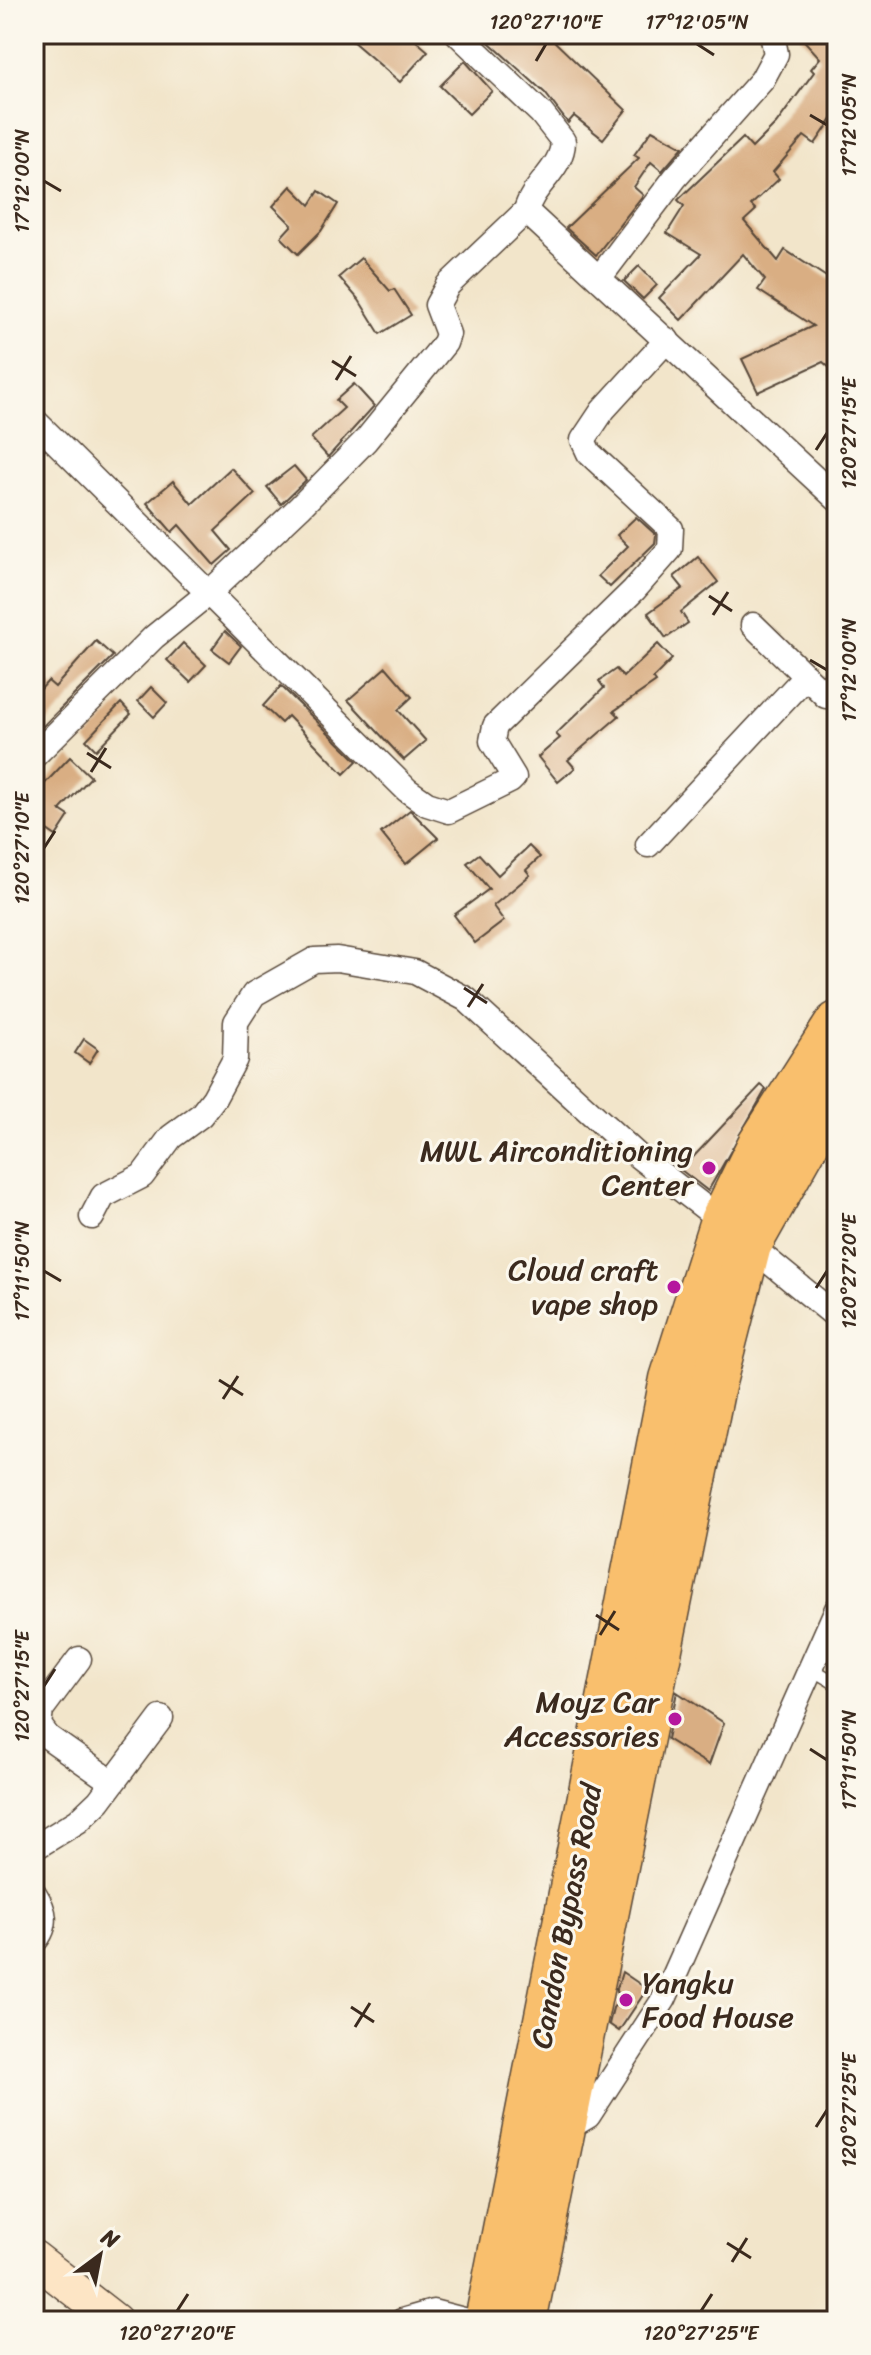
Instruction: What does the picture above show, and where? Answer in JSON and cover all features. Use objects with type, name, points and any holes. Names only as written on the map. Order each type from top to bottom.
[{"type":"highway","name":"Candon Bypass Road","points":[[524,2321],[559,2134],[634,1672],[672,1379],[736,1233],[759,1146],[837,1024]]},
{"type":"highway","name":"Candon Bypass Road","points":[[736,1233],[837,1089]]},
{"type":"highway","name":"Candon Bypass Road","points":[[487,2321],[634,1672]]},
{"type":"street","points":[[34,756],[154,637],[211,591],[366,440],[438,355],[448,334],[438,313],[440,296],[526,211],[534,191],[560,156],[563,141],[541,113],[458,34]]},
{"type":"street","points":[[600,277],[675,178],[762,80],[776,54],[772,34]]},
{"type":"street","points":[[526,211],[837,499]]},
{"type":"street","points":[[34,420],[211,591],[407,790],[427,804],[449,811],[505,786],[514,777],[492,741],[495,726],[667,554],[673,541],[671,529],[589,453],[583,440],[603,410],[667,340]]},
{"type":"street","points":[[753,625],[806,676],[833,697]]},
{"type":"street","points":[[648,845],[806,676]]},
{"type":"street","points":[[92,1217],[95,1206],[103,1196],[142,1176],[171,1137],[201,1115],[214,1098],[235,1059],[236,1022],[254,994],[314,960],[337,959],[415,972],[466,999],[638,1156],[837,1317]]},
{"type":"street","points":[[559,2134],[588,2116],[664,1999],[837,1609]]},
{"type":"street","points":[[79,1659],[41,1710],[39,1725],[48,1737],[112,1782]]},
{"type":"street","points":[[34,1848],[78,1821],[161,1718]]},
{"type":"street","points":[[34,1893],[45,1920],[34,1942]]},
{"type":"street","points":[[34,2258],[115,2321]]},
{"type":"street","points":[[402,2321],[433,2312],[468,2321]]},
{"type":"lane","points":[[810,1668],[837,1684]]},
{"type":"building","points":[[344,34],[408,34],[428,51],[400,82]]},
{"type":"building","points":[[480,34],[561,34],[555,42],[626,110],[603,139],[574,116],[568,123],[545,93]]},
{"type":"building","points":[[798,34],[837,34],[837,112],[815,144],[804,136],[773,172],[779,179],[751,205],[756,210],[744,221],[778,261],[785,250],[837,284],[837,374],[823,362],[758,392],[742,359],[813,326],[758,290],[765,280],[743,254],[681,320],[659,298],[701,254],[667,233],[684,206],[678,200],[743,138],[752,148],[776,124],[814,72],[811,69],[820,58]]},
{"type":"building","points":[[465,61],[492,91],[469,114],[440,86]]},
{"type":"building","points":[[652,130],[683,147],[662,171],[651,162],[634,187],[643,195],[596,255],[566,228],[639,158],[634,155]]},
{"type":"building","points":[[291,186],[310,205],[319,191],[338,204],[321,231],[298,254],[281,237],[292,225],[273,206]]},
{"type":"building","points":[[361,258],[390,291],[394,289],[411,315],[380,334],[359,300],[339,277]]},
{"type":"building","points":[[639,266],[657,285],[643,299],[624,281]]},
{"type":"building","points":[[354,384],[374,406],[328,457],[311,438],[344,408],[336,400]]},
{"type":"building","points":[[294,466],[306,480],[281,504],[267,487]]},
{"type":"building","points":[[231,468],[255,494],[215,531],[231,550],[214,565],[179,525],[172,532],[147,503],[173,481],[192,504]]},
{"type":"building","points":[[636,517],[656,535],[655,543],[610,587],[598,576],[628,546],[617,535]]},
{"type":"building","points":[[698,557],[718,582],[681,612],[688,623],[666,638],[648,613],[683,588],[674,577]]},
{"type":"building","points":[[225,631],[241,646],[229,662],[212,649]]},
{"type":"building","points":[[96,641],[113,656],[34,735],[34,697],[48,681],[55,687]]},
{"type":"building","points":[[183,643],[206,665],[190,682],[167,660]]},
{"type":"building","points":[[658,644],[672,659],[653,678],[656,682],[614,711],[619,716],[568,760],[575,768],[558,782],[538,757],[560,738],[556,734],[604,688],[599,681],[616,669],[623,677]]},
{"type":"building","points":[[386,667],[412,697],[398,710],[426,741],[404,760],[348,700]]},
{"type":"building","points":[[281,686],[357,761],[344,774],[288,716],[281,723],[263,706]]},
{"type":"building","points":[[151,687],[167,703],[154,717],[138,701]]},
{"type":"building","points":[[121,703],[131,714],[96,750],[86,740]]},
{"type":"building","points":[[70,757],[91,777],[60,810],[69,816],[56,836],[34,821],[34,795]]},
{"type":"building","points":[[410,810],[438,838],[406,864],[381,833]]},
{"type":"building","points":[[529,846],[540,857],[526,870],[530,875],[493,906],[504,921],[475,943],[454,915],[489,889],[467,863],[479,854],[498,875]]},
{"type":"building","points":[[84,1039],[98,1049],[89,1063],[75,1053]]},
{"type":"building","points":[[761,1085],[766,1089],[708,1191],[681,1170]]},
{"type":"building","points":[[677,1692],[724,1723],[709,1765],[667,1739]]},
{"type":"building","points":[[622,1972],[647,1989],[619,2031],[609,2024],[613,2008],[622,1996],[616,1992]]},
{"type":"place","name":"MWL Airconditioning Center","points":[[709,1168]]},
{"type":"place","name":"Cloud craft vape shop","points":[[674,1287]]},
{"type":"place","name":"Moyz Car Accessories","points":[[675,1719]]},
{"type":"place","name":"Yangku Food House","points":[[626,2000]]}]
